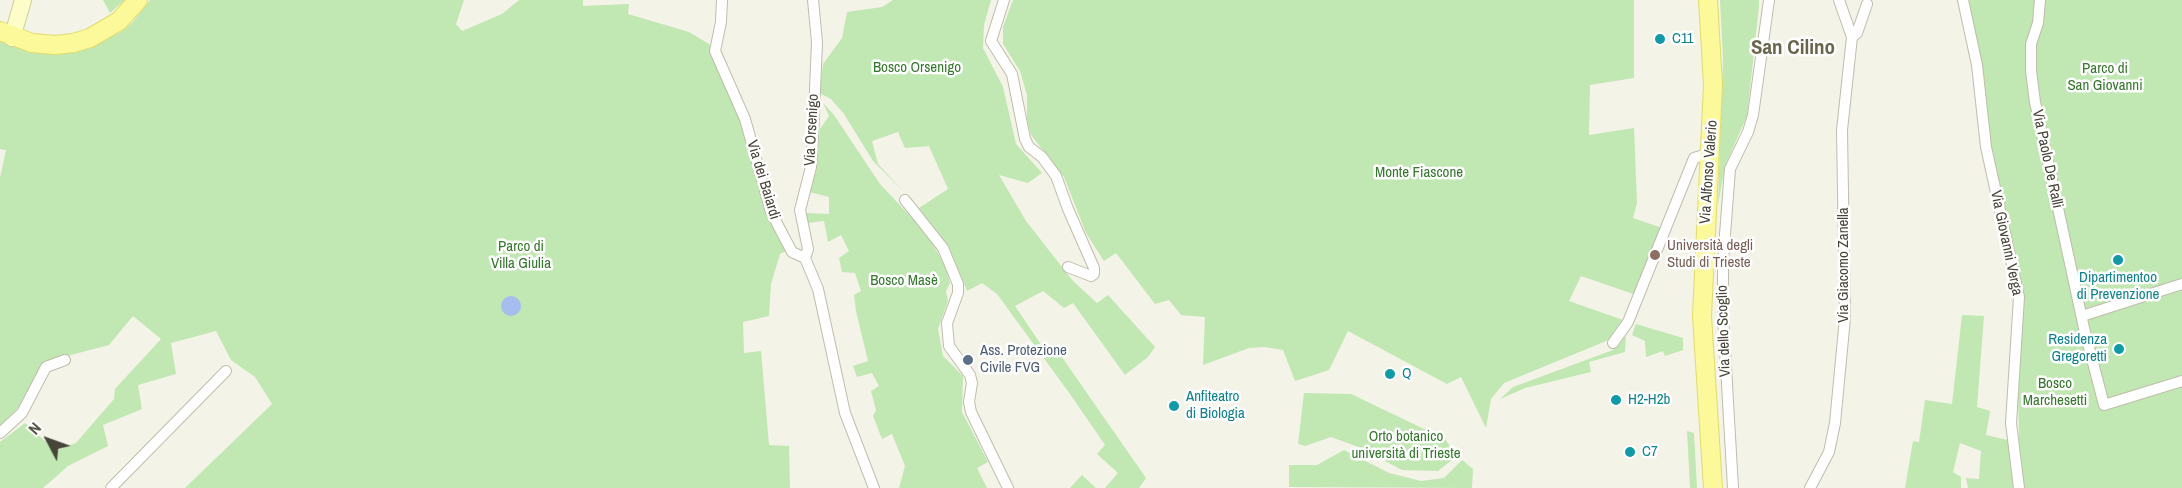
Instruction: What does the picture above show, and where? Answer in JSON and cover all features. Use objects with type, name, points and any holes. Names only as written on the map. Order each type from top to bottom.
[{"type":"main road","points":[[6,34],[55,45],[73,43],[90,38],[119,21],[138,0]]},
{"type":"main road","name":"Via Alfonso Valerio","points":[[1708,0],[1713,85],[1702,316],[1713,488]]},
{"type":"street","points":[[6,34],[22,0]]},
{"type":"street","name":"Via dei Baiardi","points":[[722,0],[721,22],[715,51],[745,119],[771,212],[792,252],[805,258],[819,289],[845,413],[874,488]]},
{"type":"street","name":"Via Orsenigo","points":[[805,258],[808,249],[800,210],[811,167],[813,138],[817,42],[813,0]]},
{"type":"street","points":[[1004,0],[991,41],[1012,74],[1025,139],[1029,147],[1042,157],[1056,176],[1094,268],[1094,274],[1091,276],[1068,267]]},
{"type":"street","name":"Via dello Scoglio","points":[[1733,488],[1722,268],[1730,169],[1753,116],[1769,0]]},
{"type":"street","name":"Via Giacomo Zanella","points":[[1810,488],[1829,452],[1839,398],[1845,307],[1842,130],[1852,37],[1839,0]]},
{"type":"street","name":"Via Giovanni Verga","points":[[1963,0],[1977,65],[1986,147],[2019,297],[2012,423],[2019,488]]},
{"type":"street","name":"Via Paolo De Ralli","points":[[2040,0],[2038,22],[2031,44],[2031,71],[2035,102],[2104,405],[2182,381]]},
{"type":"street","name":"Via Giacomo Zanella","points":[[1852,37],[1857,33],[1867,4]]},
{"type":"street","points":[[1613,343],[1628,322],[1694,158],[1710,153]]},
{"type":"street","points":[[905,200],[943,248],[958,284],[946,323],[949,346],[970,375],[971,412],[1008,488]]},
{"type":"street","points":[[1703,268],[1722,268]]},
{"type":"street","points":[[2082,316],[2182,284]]},
{"type":"street","points":[[1702,316],[1723,315]]},
{"type":"street","points":[[0,434],[22,413],[46,367],[65,360]]},
{"type":"street","points":[[111,488],[226,371]]},
{"type":"green space","points":[[103,0],[125,0],[110,13]]},
{"type":"green space","name":"Parco di Villa Giulia","points":[[150,0],[464,0],[456,24],[462,31],[502,14],[519,0],[583,0],[583,6],[629,4],[628,14],[689,32],[709,44],[740,119],[767,214],[788,250],[780,254],[771,284],[769,316],[743,322],[744,353],[761,351],[769,445],[789,446],[790,488],[185,488],[272,404],[255,377],[231,360],[216,331],[171,343],[176,374],[138,385],[142,409],[103,425],[108,446],[68,466],[43,488],[0,488],[0,442],[25,423],[56,451],[76,443],[114,399],[115,389],[161,339],[133,316],[109,345],[44,362],[18,408],[0,426],[0,178],[6,150],[0,149],[0,42],[38,53],[63,54],[84,50],[121,32],[132,23]]},
{"type":"green space","name":"Bosco Orsenigo","points":[[893,0],[991,0],[984,25],[983,48],[1003,87],[1016,144],[1042,173],[1028,183],[999,175],[1026,221],[1073,281],[1097,303],[1108,295],[1155,347],[1148,357],[1125,375],[1073,303],[1064,308],[1043,291],[1015,306],[1048,355],[1057,350],[1146,478],[1139,488],[1105,488],[1118,473],[1097,454],[1105,445],[1070,394],[997,294],[982,283],[967,291],[948,245],[919,208],[948,189],[929,146],[905,148],[898,132],[872,141],[878,164],[904,192],[873,161],[844,114],[831,99],[819,93],[823,64],[842,38],[847,12],[882,7]]},
{"type":"green space","name":"Monte Fiascone","points":[[1013,0],[1634,0],[1634,78],[1590,85],[1589,135],[1634,128],[1637,203],[1633,218],[1662,228],[1636,295],[1581,276],[1569,301],[1623,320],[1611,339],[1504,383],[1491,399],[1486,428],[1461,377],[1447,384],[1348,331],[1329,370],[1295,381],[1283,350],[1265,347],[1249,348],[1203,365],[1205,317],[1181,315],[1169,300],[1155,304],[1116,253],[1104,261],[1086,233],[1064,177],[1031,135],[1027,120],[1027,95],[1020,71],[1003,44],[1003,27]]},
{"type":"green space","points":[[1720,0],[1759,0],[1759,6],[1747,116],[1725,166],[1718,205],[1723,59]]},
{"type":"green space","name":"Parco di San Giovanni","points":[[1967,0],[2182,0],[2182,488],[2024,488],[2019,440],[2018,394],[2023,301],[1990,146]]},
{"type":"green space","name":"Bosco Masè","points":[[823,103],[834,115],[880,184],[926,233],[945,265],[950,283],[946,291],[948,301],[938,329],[943,356],[963,376],[962,412],[988,462],[977,468],[987,488],[899,488],[905,466],[892,434],[882,439],[873,416],[876,410],[871,391],[879,386],[872,373],[857,377],[853,366],[868,361],[854,295],[861,291],[855,273],[842,272],[839,258],[849,251],[841,235],[828,242],[824,221],[807,223],[806,213],[829,214],[829,197],[809,192],[816,172],[820,129],[829,116]]},
{"type":"green space","points":[[1962,315],[1984,316],[1977,407],[1990,411],[1986,435],[2008,440],[2014,488],[1968,488],[1966,478],[1979,479],[1981,451],[1960,443],[1953,472],[1961,477],[1961,488],[1905,488],[1913,441],[1919,442],[1925,400],[1952,404]]},
{"type":"green space","points":[[1636,324],[1683,338],[1683,350],[1665,356],[1663,351],[1646,357],[1645,341],[1632,335]]},
{"type":"green space","points":[[1626,336],[1625,352],[1589,362],[1591,372],[1525,388],[1500,399],[1513,387],[1613,350]]},
{"type":"green space","name":"Orto botanico università di Trieste","points":[[1304,393],[1351,394],[1445,439],[1457,456],[1438,471],[1402,470],[1361,448],[1331,437],[1305,446],[1298,444]]},
{"type":"green space","points":[[1687,431],[1694,433],[1697,488],[1690,488]]},
{"type":"green space","points":[[1344,450],[1389,473],[1421,481],[1444,478],[1462,460],[1473,469],[1472,488],[1289,487],[1289,465],[1317,465]]},
{"type":"green space","points":[[1082,475],[1096,488],[1070,488]]},
{"type":"water","points":[[507,296],[515,296],[521,302],[521,310],[515,316],[507,316],[501,310],[501,302]]},
{"type":"place","name":"C11","points":[[1660,39]]},
{"type":"place","name":"Università degli Studi di Trieste","points":[[1655,255]]},
{"type":"place","name":"Dipartimentoo di Prevenzione","points":[[2118,260]]},
{"type":"place","name":"Residenza Gregoretti","points":[[2119,349]]},
{"type":"place","name":"Ass. Protezione Civile FVG","points":[[968,360]]},
{"type":"place","name":"Q","points":[[1390,374]]},
{"type":"place","name":"H2-H2b","points":[[1616,400]]},
{"type":"place","name":"Anfiteatro di Biologia","points":[[1174,406]]},
{"type":"place","name":"C7","points":[[1630,452]]},
{"type":"district","name":"San Cilino","points":[[1793,48]]},
{"type":"park label","name":"Bosco Marchesetti","points":[[2055,392]]}]
